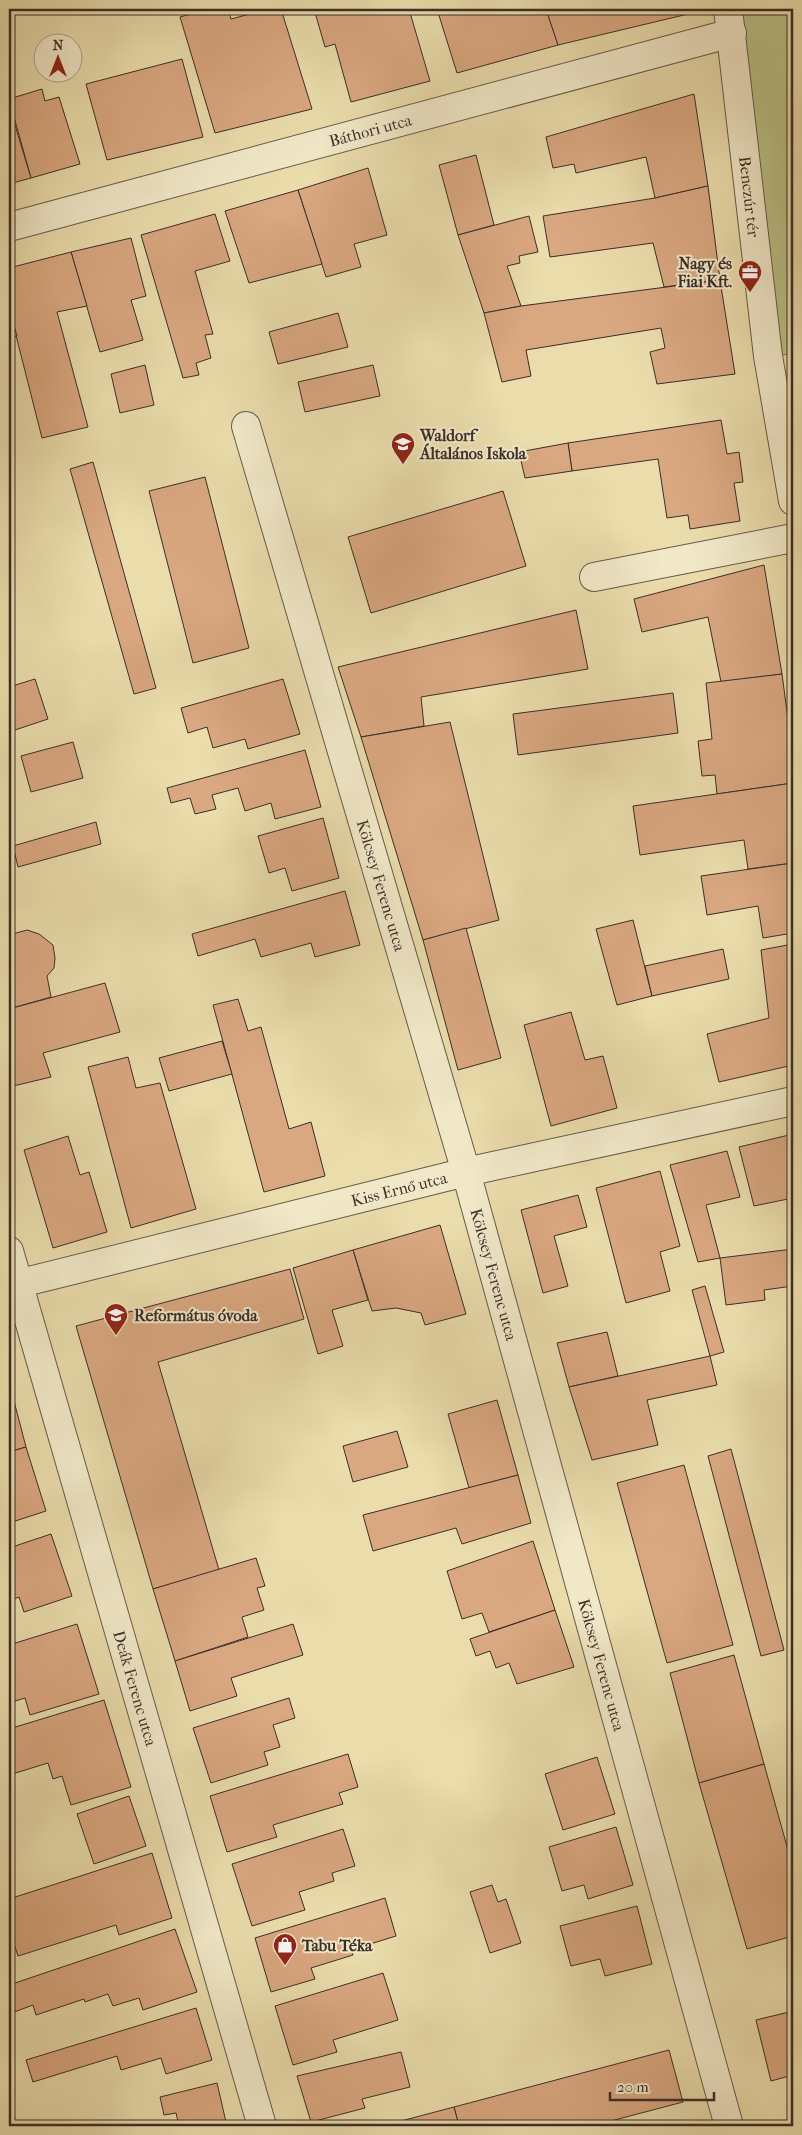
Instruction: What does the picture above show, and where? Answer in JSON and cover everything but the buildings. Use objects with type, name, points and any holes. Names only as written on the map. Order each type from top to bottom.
[{"type":"street","name":"Báthori utca","points":[[9,228],[730,21]]},
{"type":"street","name":"Benczúr tér","points":[[730,21],[768,356],[793,501]]},
{"type":"street","name":"Kölcsey Ferenc utca","points":[[246,426],[466,1172],[729,2126]]},
{"type":"street","points":[[594,577],[793,538]]},
{"type":"street","name":"Kiss Ernő utca","points":[[14,1285],[466,1172],[793,1101]]},
{"type":"street","name":"Deák Ferenc utca","points":[[9,1251],[14,1285],[262,2126]]},
{"type":"green space","points":[[728,9],[793,9],[793,354],[768,356]]},
{"type":"place","name":"Nagy és Fiai Kft.","points":[[750,293]]},
{"type":"place","name":"Waldorf Általános Iskola","points":[[403,465]]},
{"type":"place","name":"Református óvoda","points":[[116,1336]]},
{"type":"place","name":"Tabu Téka","points":[[285,1966]]}]
